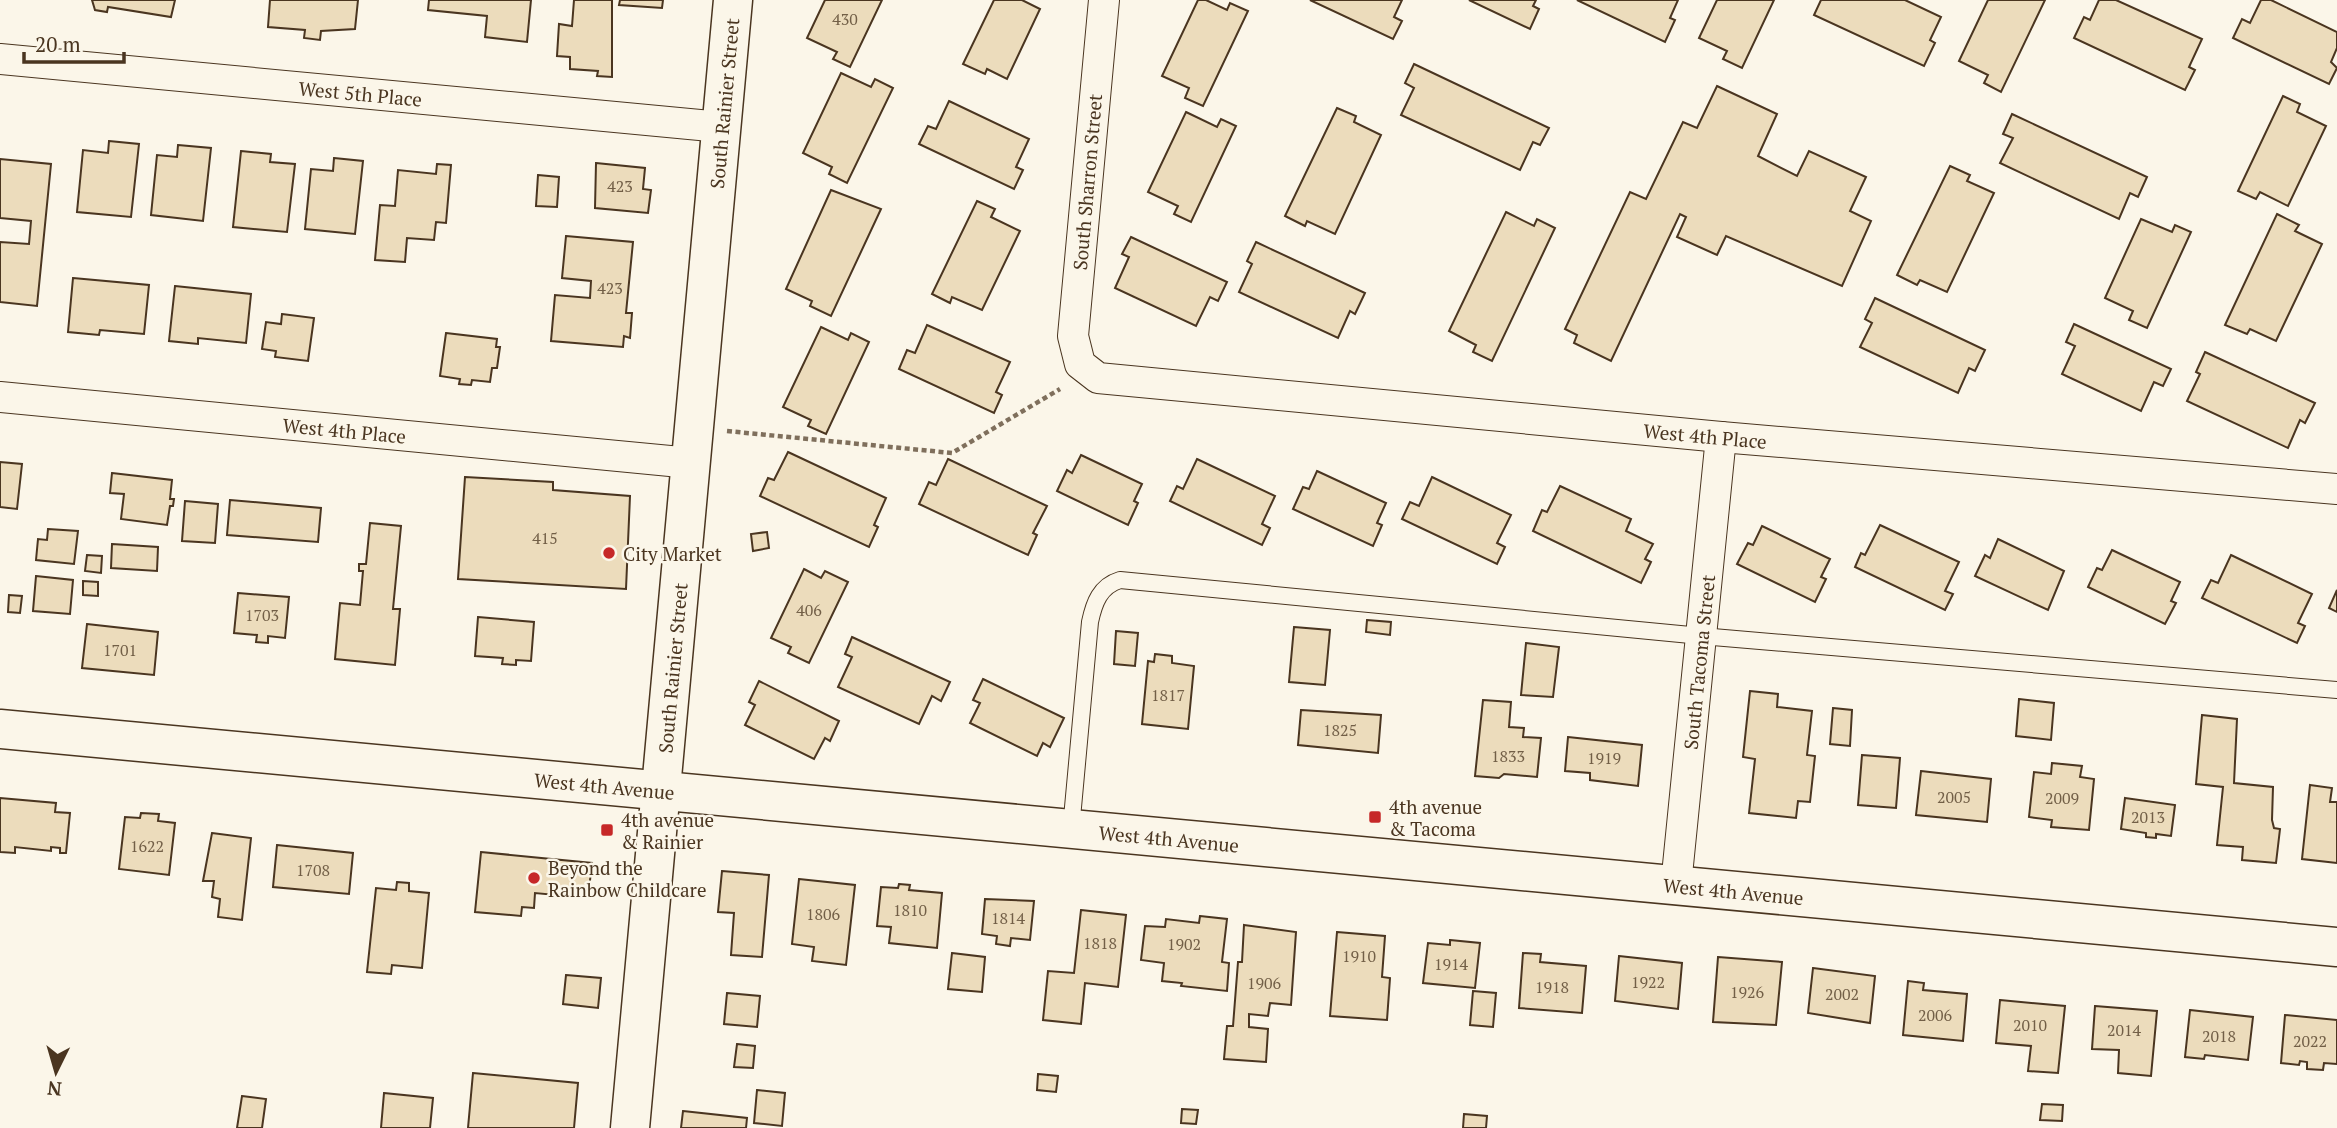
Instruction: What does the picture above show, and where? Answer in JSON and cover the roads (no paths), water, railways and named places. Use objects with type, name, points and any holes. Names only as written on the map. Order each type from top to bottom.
[{"type":"street","name":"South Rainier Street","points":[[630,1128],[733,0]]},
{"type":"street","name":"South Sharron Street","points":[[1080,363],[1073,336],[1104,0]]},
{"type":"street","name":"West 5th Place","points":[[0,59],[721,127]]},
{"type":"street","name":"West 4th Place","points":[[1080,363],[1098,379],[1721,438],[2337,489]]},
{"type":"street","name":"West 4th Place","points":[[0,397],[692,445]]},
{"type":"street","name":"South Tacoma Street","points":[[1676,885],[1721,438]]},
{"type":"street","name":"West 4th Avenue","points":[[0,729],[2337,947]]},
{"type":"lane","points":[[1070,829],[1091,614],[1093,605],[1109,584],[1120,580],[1701,636],[2337,690]]},
{"type":"place","name":"City Market","points":[[609,553]]},
{"type":"place","name":"4th avenue & Tacoma","points":[[1375,817]]},
{"type":"place","name":"4th avenue & Rainier","points":[[607,830]]},
{"type":"place","name":"Beyond the Rainbow Childcare","points":[[534,878]]}]
